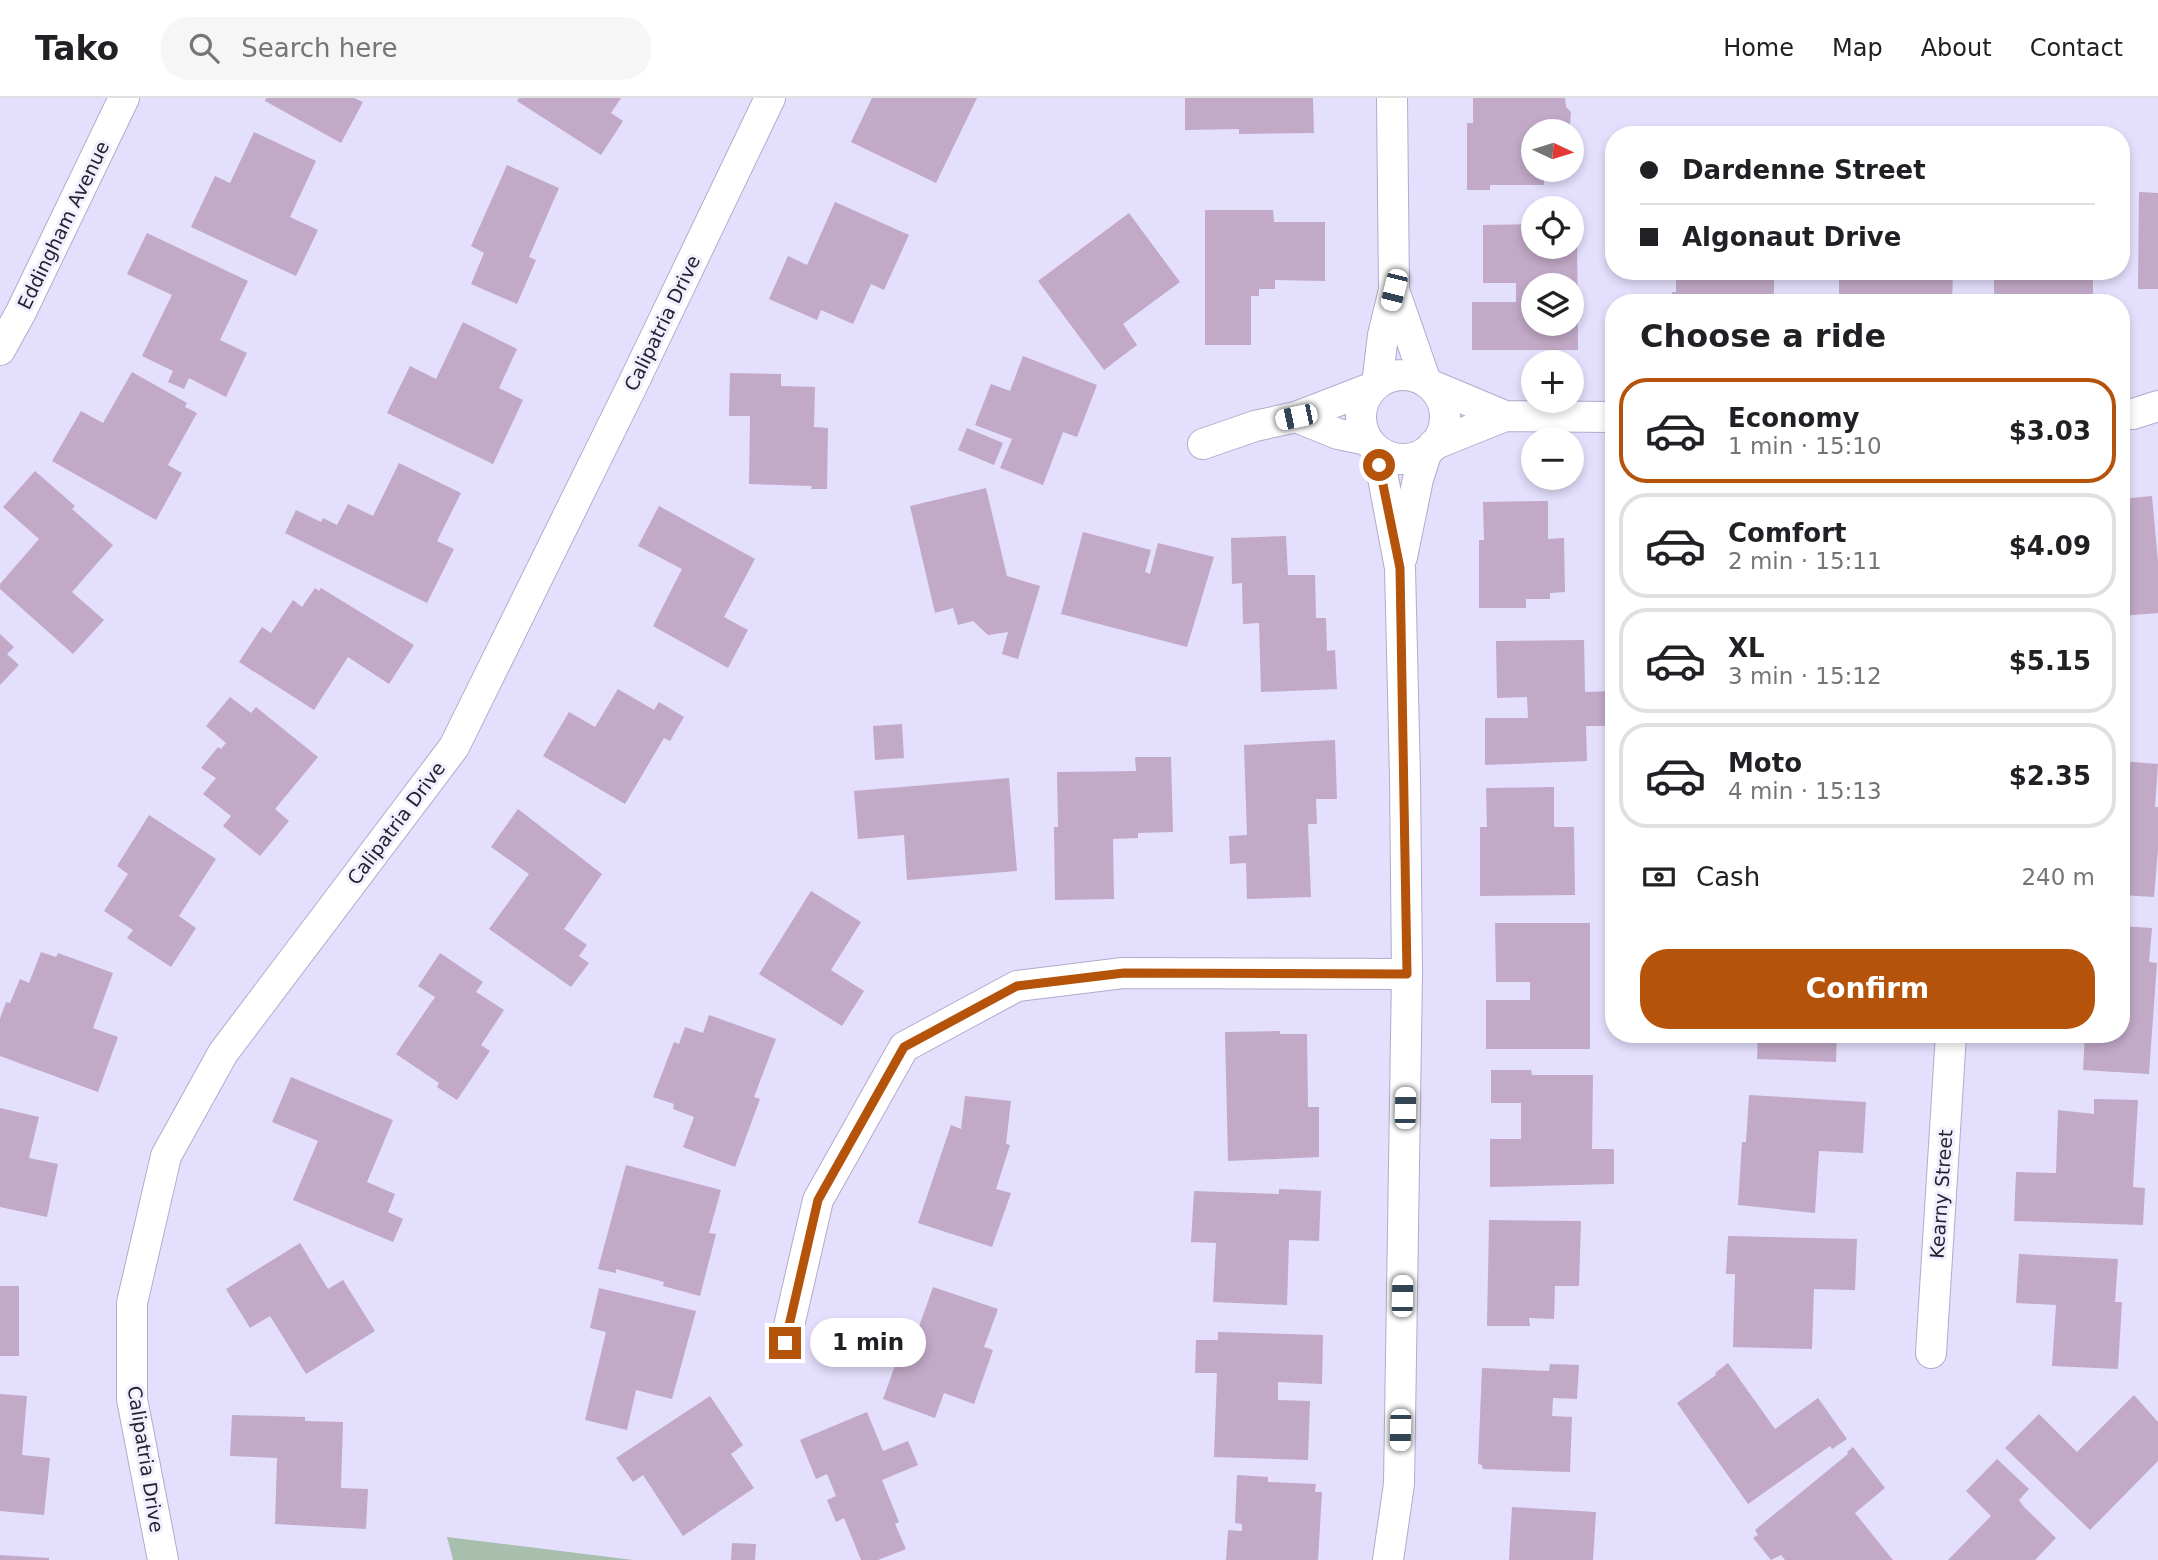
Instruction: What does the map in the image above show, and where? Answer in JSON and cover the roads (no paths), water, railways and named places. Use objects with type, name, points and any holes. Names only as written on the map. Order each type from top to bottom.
[{"type":"street","name":"Eddingham Avenue","points":[[0,350],[124,98]]},
{"type":"street","name":"Calipatria Drive","points":[[163,1560],[132,1399],[132,1303],[166,1156],[223,1053],[454,747],[770,98]]},
{"type":"street","points":[[1388,1560],[1399,1484],[1407,974],[1400,568],[1373,445],[1362,427],[1361,413],[1374,386],[1394,290],[1392,98]]},
{"type":"street","points":[[1394,290],[1429,384],[1445,409],[1444,424],[1430,448],[1418,479],[1400,568]]},
{"type":"street","points":[[1203,444],[1255,426],[1296,417],[1374,386],[1394,375],[1407,374],[1505,416],[1605,417]]},
{"type":"street","points":[[2130,414],[2158,406]]},
{"type":"street","points":[[1296,417],[1373,445],[1390,457],[1404,459],[1505,416]]},
{"type":"street","points":[[785,1343],[818,1200],[904,1047],[1017,986],[1124,973],[1407,974]]},
{"type":"street","name":"Kearny Street","points":[[1931,1353],[1950,1043]]}]
